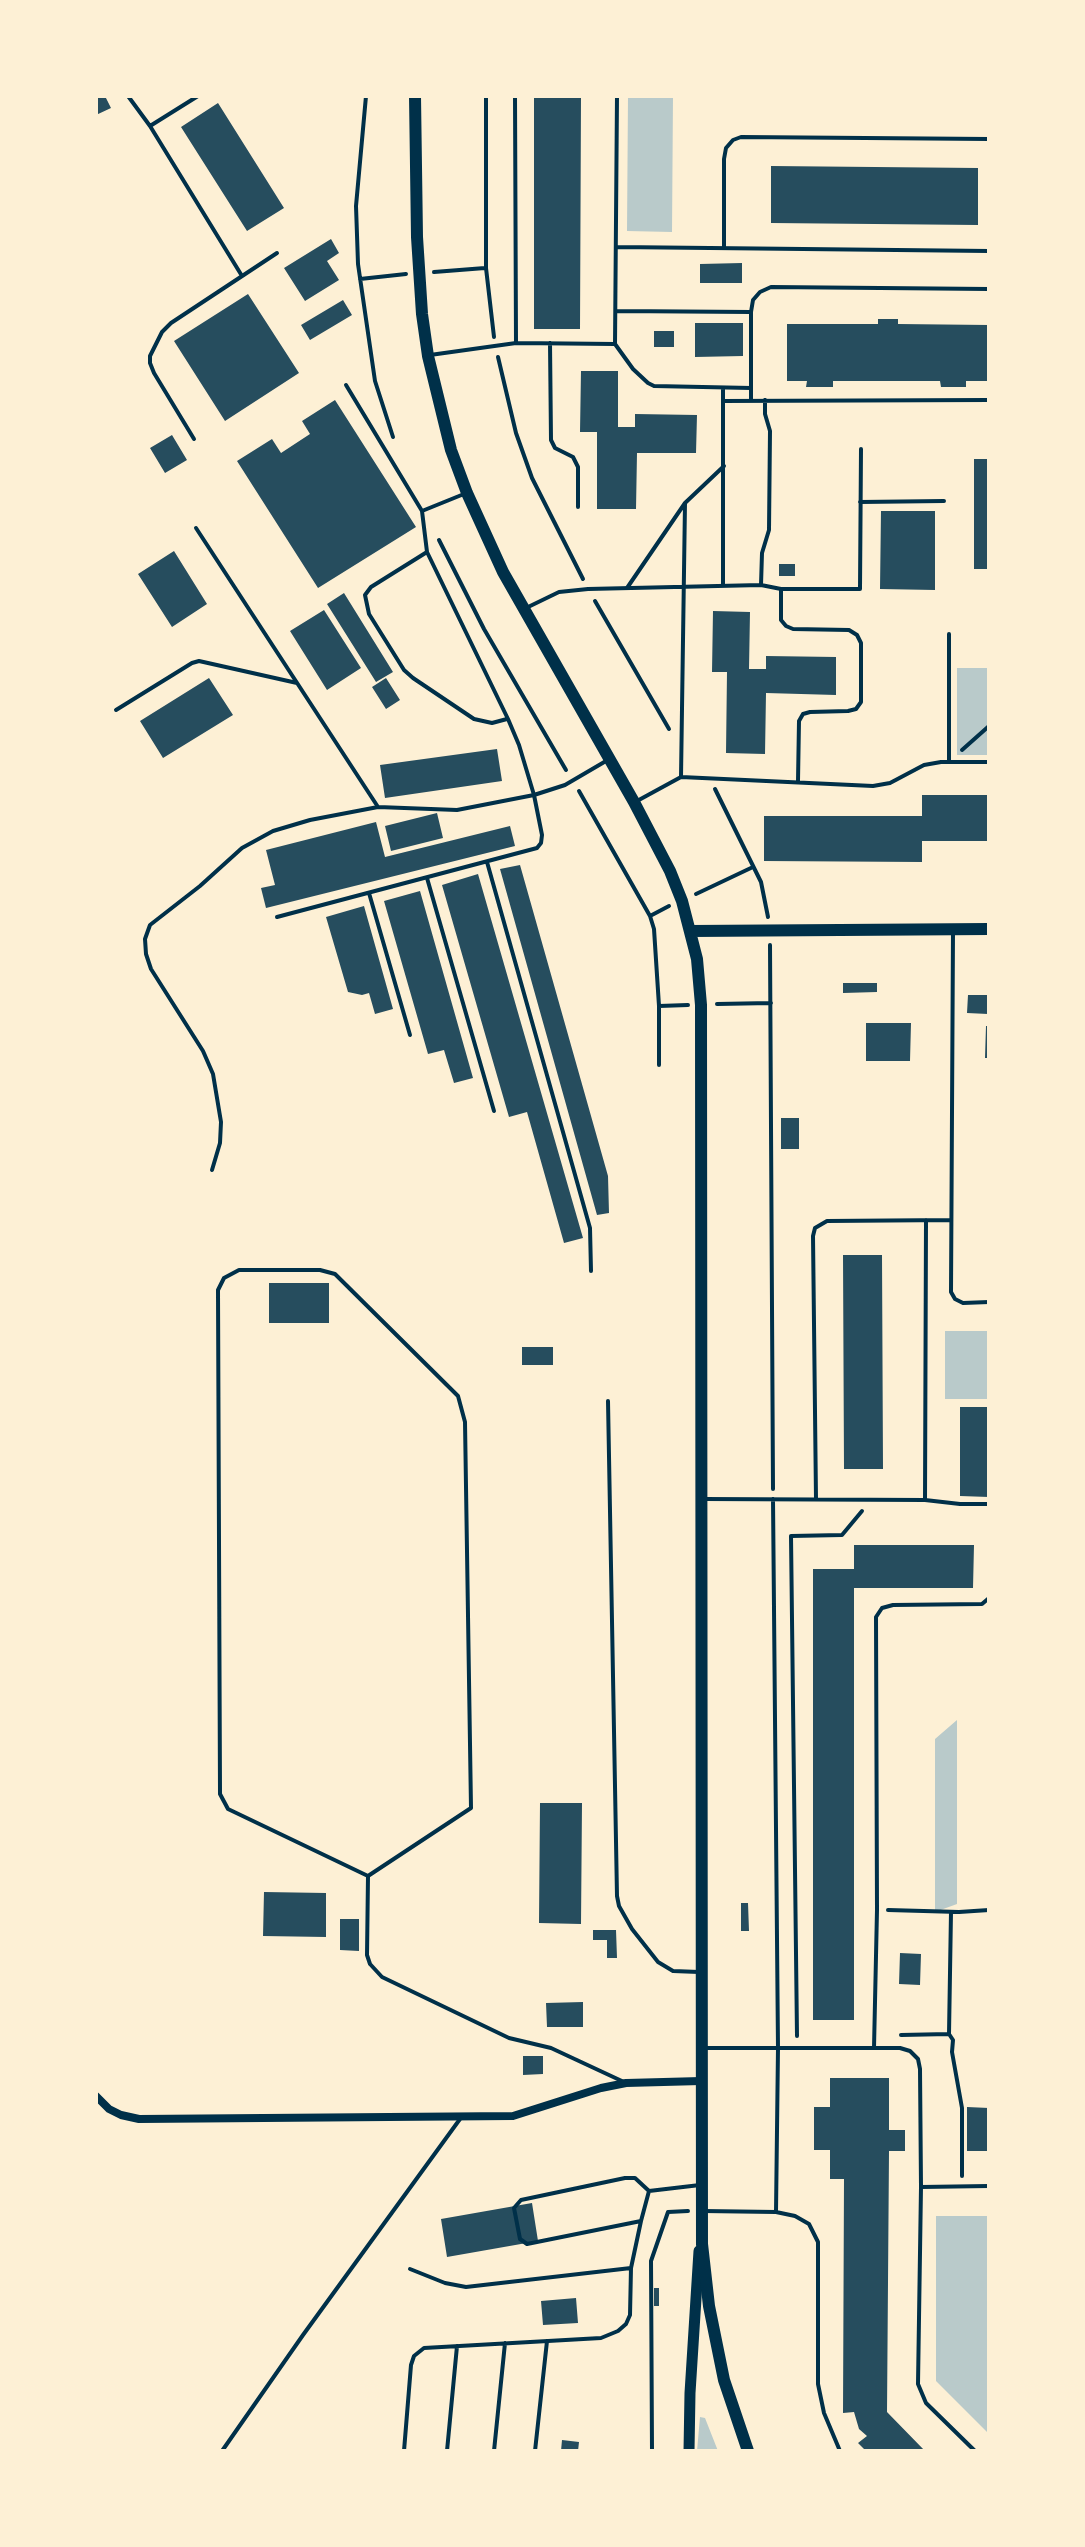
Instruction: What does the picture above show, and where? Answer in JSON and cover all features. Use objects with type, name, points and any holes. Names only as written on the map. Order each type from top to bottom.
[{"type":"main road","points":[[415,96],[417,237],[428,356],[451,450],[496,559],[670,871],[691,931],[700,986],[702,2244],[717,2349],[748,2451]]},
{"type":"main road","points":[[691,931],[989,929]]},
{"type":"street","points":[[96,2096],[109,2109],[139,2119],[513,2116],[626,2083],[701,2081]]},
{"type":"street","points":[[689,2451],[702,2211]]},
{"type":"lane","points":[[128,96],[150,126],[242,276]]},
{"type":"lane","points":[[150,126],[198,96]]},
{"type":"lane","points":[[515,96],[516,343]]},
{"type":"lane","points":[[617,96],[615,344],[633,369],[648,383],[663,387],[751,388]]},
{"type":"lane","points":[[724,248],[724,159],[726,148],[733,140],[741,137],[989,139]]},
{"type":"lane","points":[[617,247],[989,251]]},
{"type":"lane","points":[[194,439],[154,373],[150,356],[162,332],[171,323],[277,253]]},
{"type":"lane","points":[[751,400],[751,312],[753,300],[760,292],[771,287],[989,289]]},
{"type":"lane","points":[[616,311],[751,312]]},
{"type":"lane","points":[[428,356],[516,343],[615,344]]},
{"type":"lane","points":[[550,343],[551,440],[555,448],[573,457],[578,467],[578,507]]},
{"type":"lane","points":[[277,917],[530,851],[541,843],[534,795],[519,745],[427,552],[424,510],[346,385]]},
{"type":"lane","points":[[723,387],[723,586]]},
{"type":"lane","points":[[761,585],[762,553],[769,530],[770,431],[765,400]]},
{"type":"lane","points":[[723,401],[989,400]]},
{"type":"lane","points":[[523,610],[559,592],[761,585],[781,589],[860,589],[861,449]]},
{"type":"lane","points":[[627,588],[685,503],[724,466]]},
{"type":"lane","points":[[424,510],[467,493]]},
{"type":"lane","points":[[860,502],[944,501]]},
{"type":"lane","points":[[681,777],[685,503]]},
{"type":"lane","points":[[196,528],[378,807]]},
{"type":"lane","points":[[427,552],[371,587],[365,595],[369,614],[404,670],[413,678],[474,719],[492,723],[508,719]]},
{"type":"lane","points":[[781,589],[781,620],[786,626],[793,629],[849,630],[857,635],[861,643],[861,702],[856,709],[848,711],[803,714],[799,721],[798,782]]},
{"type":"lane","points":[[949,634],[949,762]]},
{"type":"lane","points":[[116,710],[199,661],[297,683]]},
{"type":"lane","points":[[212,1170],[220,1143],[221,1122],[213,1074],[203,1051],[151,969],[145,939],[150,925],[254,840],[273,831],[310,820],[378,807],[457,810],[534,795],[559,788],[610,759]]},
{"type":"lane","points":[[634,802],[681,777],[873,786],[890,783],[924,765],[989,762]]},
{"type":"lane","points":[[487,862],[590,1228],[591,1271]]},
{"type":"lane","points":[[427,878],[494,1111]]},
{"type":"lane","points":[[369,893],[410,1035]]},
{"type":"lane","points":[[953,929],[951,1292],[955,1299],[963,1303],[989,1302]]},
{"type":"lane","points":[[925,1500],[926,1220]]},
{"type":"lane","points":[[816,1499],[815,1228],[827,1221],[951,1220]]},
{"type":"lane","points":[[239,1270],[320,1270],[335,1274],[458,1396],[465,1422],[471,1808],[368,1876],[228,1809],[220,1794],[218,1290],[224,1278],[239,1270]]},
{"type":"lane","points":[[608,1401],[617,1896],[632,1929],[658,1962],[673,1971],[701,1972]]},
{"type":"lane","points":[[701,1499],[925,1500],[989,1504]]},
{"type":"lane","points":[[773,1499],[778,2048],[776,2212]]},
{"type":"lane","points":[[874,2048],[876,1617],[882,1608],[893,1605],[982,1604],[989,1598]]},
{"type":"lane","points":[[368,1876],[367,1955],[370,1964],[382,1977],[509,2038],[551,2048],[626,2083]]},
{"type":"lane","points":[[701,2048],[900,2048],[910,2051],[918,2059],[921,2187],[918,2384],[926,2403],[975,2451]]},
{"type":"lane","points":[[222,2451],[462,2117]]},
{"type":"lane","points":[[641,2221],[527,2244],[520,2239],[514,2208],[521,2200],[625,2178],[635,2178],[649,2191],[701,2185]]},
{"type":"lane","points":[[921,2187],[989,2186]]},
{"type":"lane","points":[[404,2451],[411,2365],[414,2356],[424,2348],[601,2338],[626,2324],[630,2315],[631,2268],[649,2191]]},
{"type":"lane","points":[[702,2211],[776,2212],[795,2216],[809,2224],[818,2242],[818,2384],[824,2413],[840,2451]]},
{"type":"lane","points":[[410,2269],[445,2283],[466,2287],[631,2268]]},
{"type":"lane","points":[[535,2451],[547,2341]]},
{"type":"lane","points":[[494,2451],[505,2343]]},
{"type":"lane","points":[[447,2451],[457,2346]]},
{"type":"path","points":[[366,96],[356,206],[358,264],[375,381],[398,448]]},
{"type":"path","points":[[424,510],[484,629],[650,916],[654,929],[659,1006],[659,1065]]},
{"type":"path","points":[[949,762],[989,726]]},
{"type":"path","points":[[650,916],[754,867]]},
{"type":"path","points":[[812,2036],[796,2036],[791,1536],[842,1535],[863,1510]]},
{"type":"path","points":[[877,1910],[989,1910]]},
{"type":"path","points":[[951,1912],[949,2034],[953,2040],[952,2052],[962,2108],[962,2186]]},
{"type":"path","points":[[875,2036],[949,2034]]},
{"type":"path","points":[[652,2451],[651,2261],[668,2212],[702,2211]]},
{"type":"shaded area","points":[[628,96],[673,96],[672,232],[627,231]]},
{"type":"shaded area","points":[[957,668],[989,668],[989,755],[957,755]]},
{"type":"shaded area","points":[[945,1331],[989,1331],[989,1399],[945,1399]]},
{"type":"shaded area","points":[[957,1720],[957,1904],[935,1912],[935,1739]]},
{"type":"shaded area","points":[[936,2216],[989,2216],[989,2434],[936,2381]]},
{"type":"shaded area","points":[[700,2417],[705,2418],[718,2451],[697,2451]]},
{"type":"building","points":[[96,96],[105,96],[111,108],[96,115]]},
{"type":"building","points":[[534,96],[581,96],[580,329],[534,329]]},
{"type":"building","points":[[218,103],[284,208],[247,231],[181,127]]},
{"type":"building","points":[[771,166],[978,168],[978,225],[771,223]]},
{"type":"building","points":[[331,239],[339,253],[327,261],[339,280],[305,301],[284,268]]},
{"type":"building","points":[[742,263],[742,283],[700,283],[700,264]]},
{"type":"building","points":[[248,294],[299,373],[225,421],[174,341]]},
{"type":"building","points":[[343,300],[352,315],[310,340],[301,325]]},
{"type":"building","points":[[878,319],[898,319],[898,324],[989,325],[989,381],[966,381],[966,387],[941,387],[940,381],[833,381],[833,387],[806,387],[807,381],[787,381],[787,324],[878,324]]},
{"type":"building","points":[[695,323],[743,323],[743,356],[695,357]]},
{"type":"building","points":[[654,331],[674,331],[674,347],[654,347]]},
{"type":"building","points":[[581,371],[618,371],[618,427],[635,427],[635,414],[697,415],[696,453],[637,453],[636,509],[597,509],[597,432],[580,432]]},
{"type":"building","points":[[335,400],[416,527],[318,588],[237,461],[272,439],[281,453],[310,434],[302,421]]},
{"type":"building","points":[[172,435],[187,460],[165,473],[150,448]]},
{"type":"building","points":[[974,459],[989,459],[989,569],[974,569]]},
{"type":"building","points":[[881,511],[935,511],[935,590],[880,589]]},
{"type":"building","points":[[174,551],[207,604],[172,627],[138,574]]},
{"type":"building","points":[[779,564],[795,564],[795,576],[779,576]]},
{"type":"building","points":[[344,593],[393,672],[376,682],[327,604]]},
{"type":"building","points":[[324,610],[361,668],[327,690],[290,631]]},
{"type":"building","points":[[713,611],[750,612],[749,669],[766,669],[766,656],[836,657],[836,695],[766,693],[765,754],[726,753],[727,672],[712,672]]},
{"type":"building","points":[[209,678],[233,715],[163,758],[140,721]]},
{"type":"building","points":[[386,678],[400,700],[386,709],[372,687]]},
{"type":"building","points":[[497,749],[502,781],[385,798],[380,765]]},
{"type":"building","points":[[922,795],[989,795],[989,841],[922,841],[922,862],[764,861],[764,816],[922,816]]},
{"type":"building","points":[[437,813],[443,838],[391,851],[385,826]]},
{"type":"building","points":[[376,822],[385,857],[510,826],[515,846],[266,908],[261,888],[275,885],[266,850]]},
{"type":"building","points":[[520,865],[608,1176],[609,1213],[597,1215],[500,869]]},
{"type":"building","points":[[478,874],[583,1238],[564,1243],[527,1112],[509,1117],[442,885]]},
{"type":"building","points":[[420,891],[473,1078],[454,1083],[444,1050],[428,1054],[384,901]]},
{"type":"building","points":[[364,906],[393,1009],[375,1014],[369,993],[348,992],[326,917]]},
{"type":"building","points":[[843,983],[877,983],[877,992],[843,993]]},
{"type":"building","points":[[968,995],[989,995],[988,1014],[967,1013]]},
{"type":"building","points":[[866,1023],[911,1023],[910,1061],[866,1061]]},
{"type":"building","points":[[986,1026],[989,1026],[989,1058],[985,1058]]},
{"type":"building","points":[[781,1118],[799,1118],[799,1149],[781,1149]]},
{"type":"building","points":[[843,1255],[882,1255],[883,1469],[844,1469]]},
{"type":"building","points":[[269,1283],[329,1283],[329,1323],[269,1323]]},
{"type":"building","points":[[522,1347],[553,1347],[553,1365],[522,1365]]},
{"type":"building","points":[[960,1407],[989,1407],[989,1497],[960,1496]]},
{"type":"building","points":[[854,1545],[974,1545],[973,1588],[854,1588],[854,2020],[813,2020],[813,1569],[854,1569]]},
{"type":"building","points":[[540,1803],[582,1803],[581,1924],[539,1923]]},
{"type":"building","points":[[264,1892],[326,1893],[326,1937],[263,1936]]},
{"type":"building","points":[[741,1903],[748,1903],[749,1931],[741,1931]]},
{"type":"building","points":[[340,1919],[359,1919],[359,1951],[340,1950]]},
{"type":"building","points":[[593,1930],[616,1930],[617,1958],[607,1958],[607,1940],[593,1940]]},
{"type":"building","points":[[900,1953],[921,1954],[920,1985],[899,1984]]},
{"type":"building","points":[[583,2002],[583,2027],[547,2027],[546,2003]]},
{"type":"building","points":[[523,2056],[543,2056],[543,2074],[523,2075]]},
{"type":"building","points":[[830,2078],[889,2078],[889,2130],[905,2130],[905,2151],[889,2151],[887,2412],[925,2451],[866,2451],[858,2443],[867,2436],[859,2429],[854,2412],[843,2413],[844,2179],[830,2179],[830,2150],[814,2150],[814,2107],[830,2107]]},
{"type":"building","points":[[967,2107],[989,2108],[989,2151],[967,2151]]},
{"type":"building","points":[[532,2203],[538,2241],[447,2257],[441,2219]]},
{"type":"building","points":[[654,2288],[659,2288],[659,2306],[654,2306]]},
{"type":"building","points":[[576,2298],[578,2323],[543,2325],[541,2301]]},
{"type":"building","points":[[562,2440],[579,2442],[578,2451],[561,2451]]}]
